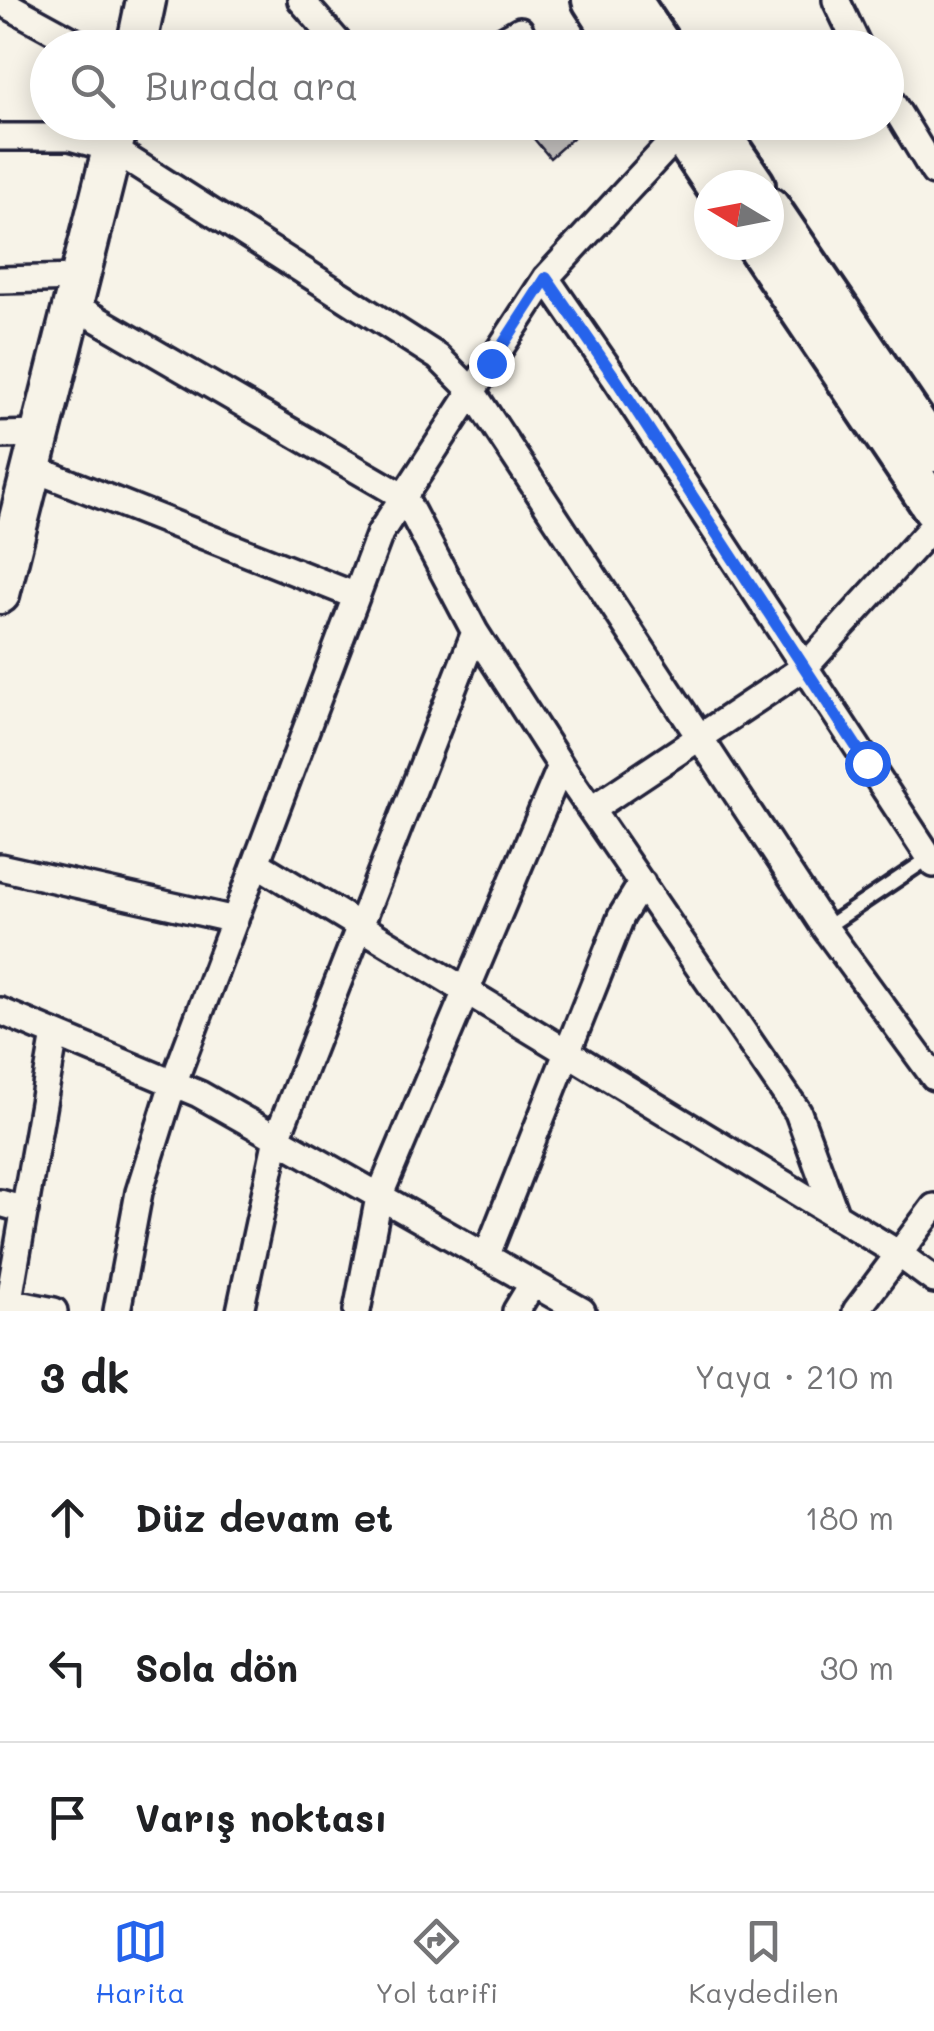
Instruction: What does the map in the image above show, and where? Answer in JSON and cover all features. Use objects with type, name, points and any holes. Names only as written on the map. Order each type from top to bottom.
[{"type":"main road","points":[[140,30],[146,0]]},
{"type":"main road","points":[[611,3],[619,30]]},
{"type":"main road","points":[[611,3],[642,30]]},
{"type":"main road","points":[[0,594],[5,553],[36,452],[115,140]]},
{"type":"main road","points":[[695,140],[709,170]]},
{"type":"main road","points":[[704,140],[737,170]]},
{"type":"main road","points":[[784,230],[934,451]]},
{"type":"main road","points":[[766,260],[934,508]]},
{"type":"street","points":[[836,0],[850,30]]},
{"type":"street","points":[[0,1],[53,30]]},
{"type":"street","points":[[305,1],[328,30]]},
{"type":"street","points":[[904,123],[934,172]]},
{"type":"street","points":[[0,136],[30,136]]},
{"type":"street","points":[[122,140],[438,357],[472,391],[824,928],[934,1077]]},
{"type":"street","points":[[118,1311],[139,1192],[173,1084],[380,533],[546,278],[676,140]]},
{"type":"street","points":[[546,278],[933,859]]},
{"type":"street","points":[[0,280],[77,292],[404,497],[475,632],[798,1112],[836,1216]]},
{"type":"street","points":[[0,435],[356,596]]},
{"type":"street","points":[[592,809],[804,668],[934,524]]},
{"type":"street","points":[[240,1311],[276,1138],[475,632]]},
{"type":"street","points":[[357,1311],[379,1197],[562,766]]},
{"type":"street","points":[[256,863],[898,1254],[934,1280]]},
{"type":"street","points":[[0,868],[235,920]]},
{"type":"street","points":[[486,1257],[621,916],[642,882]]},
{"type":"street","points":[[0,1011],[199,1094],[582,1311]]},
{"type":"street","points":[[54,1311],[8,1306],[13,1206],[55,1034]]},
{"type":"street","points":[[856,1311],[934,1207]]},
{"type":"street","points":[[516,1311],[534,1284]]},
{"type":"lane","points":[[824,928],[933,859]]},
{"type":"building","points":[[535,140],[570,140],[550,158]]},
{"type":"route","points":[[491,363],[546,278],[867,763]]}]
